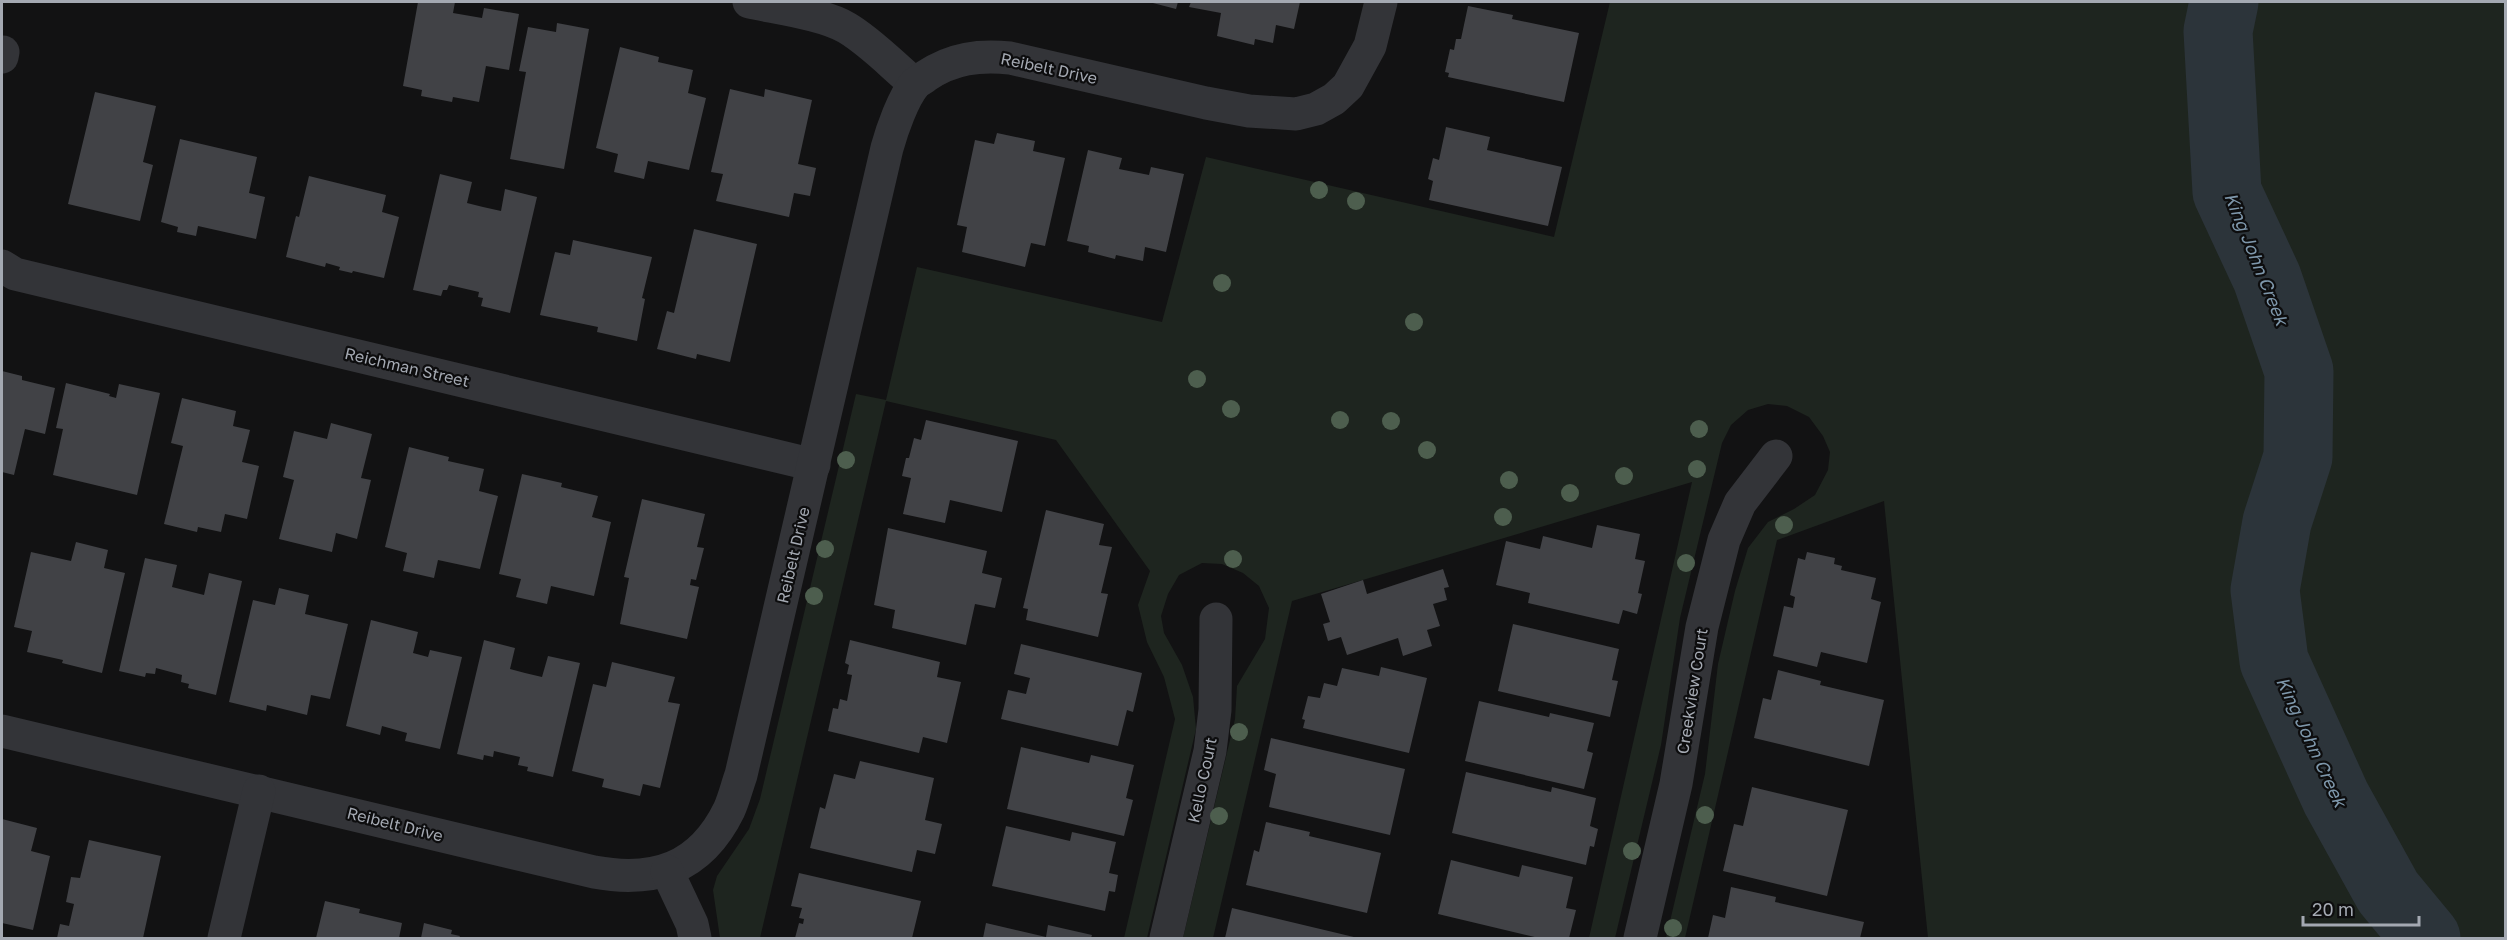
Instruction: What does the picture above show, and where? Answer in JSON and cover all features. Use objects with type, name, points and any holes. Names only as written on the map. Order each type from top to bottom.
[{"type":"street","points":[[749,2],[819,18],[845,27],[867,41],[915,84]]},
{"type":"street","name":"Reibelt Drive","points":[[2,731],[594,872],[619,876],[643,876],[667,871],[686,861],[708,841],[729,810],[741,775],[887,148],[902,108],[915,84],[939,68],[966,58],[986,56],[1020,60],[1227,107],[1274,114],[1296,114],[1316,109],[1334,99],[1348,86],[1370,46],[1381,2]]},
{"type":"street","name":"Reichman Street","points":[[2,266],[15,274],[814,465]]},
{"type":"street","name":"Creekview Court","points":[[1640,939],[1676,784],[1702,627],[1724,540],[1740,503],[1776,456]]},
{"type":"street","name":"Kello Court","points":[[1166,939],[1210,751],[1215,710],[1216,619]]},
{"type":"street","points":[[225,939],[259,791]]},
{"type":"street","points":[[667,871],[692,924],[695,939]]},
{"type":"shaded area","points":[[1610,2],[2505,2],[2505,938],[1928,938],[1884,501],[1777,540],[1685,938],[1666,938],[1705,774],[1718,664],[1735,591],[1748,548],[1768,522],[1815,495],[1828,470],[1830,452],[1823,436],[1809,417],[1787,406],[1768,404],[1748,410],[1731,425],[1722,443],[1680,618],[1661,745],[1615,938],[1589,938],[1692,482],[1292,601],[1213,938],[1183,938],[1235,719],[1237,686],[1265,639],[1269,608],[1259,586],[1243,573],[1222,564],[1202,563],[1179,575],[1168,594],[1161,616],[1164,633],[1182,665],[1193,697],[1196,729],[1147,938],[1124,938],[1175,719],[1164,677],[1147,642],[1138,605],[1150,571],[1056,440],[886,401],[760,938],[720,938],[713,890],[717,876],[749,829],[760,799],[856,394],[886,400],[917,267],[1162,322],[1206,157],[1554,237]]},
{"type":"building","points":[[418,2],[455,2],[453,13],[482,18],[484,8],[519,14],[509,70],[486,66],[479,102],[453,97],[452,102],[421,96],[422,90],[403,86]]},
{"type":"building","points":[[1149,2],[1178,2],[1176,9]]},
{"type":"building","points":[[1191,2],[1300,2],[1294,29],[1276,25],[1273,43],[1255,39],[1254,45],[1217,36],[1221,13],[1189,7]]},
{"type":"building","points":[[1468,6],[1513,15],[1512,19],[1579,33],[1564,102],[1448,77],[1449,73],[1445,72],[1450,49],[1454,50],[1456,39],[1461,39]]},
{"type":"building","points":[[557,23],[589,29],[564,169],[510,159],[526,72],[519,71],[528,27],[556,32]]},
{"type":"building","points":[[620,47],[659,57],[658,62],[693,70],[688,93],[706,98],[689,170],[648,161],[644,179],[614,172],[618,154],[596,148]]},
{"type":"building","points":[[730,89],[764,97],[765,89],[812,100],[798,164],[816,168],[810,196],[794,193],[789,217],[716,201],[723,174],[711,172]]},
{"type":"building","points":[[95,92],[156,106],[143,162],[153,165],[140,221],[68,204]]},
{"type":"building","points":[[1446,127],[1490,137],[1487,150],[1562,167],[1548,226],[1429,200],[1433,181],[1428,179],[1433,158],[1439,160]]},
{"type":"building","points":[[997,133],[1035,141],[1033,151],[1065,158],[1045,246],[1031,243],[1025,267],[962,252],[967,227],[957,225],[975,140],[994,144]]},
{"type":"building","points":[[180,139],[257,157],[249,193],[265,197],[256,239],[198,226],[196,236],[177,232],[178,227],[161,222]]},
{"type":"building","points":[[1088,150],[1122,158],[1119,169],[1149,175],[1151,167],[1184,174],[1166,252],[1145,247],[1143,261],[1116,255],[1115,259],[1088,252],[1089,246],[1067,241]]},
{"type":"building","points":[[440,174],[472,182],[467,203],[483,207],[501,211],[505,189],[537,197],[510,313],[481,306],[483,298],[478,297],[479,292],[449,285],[447,290],[443,290],[441,296],[413,290]]},
{"type":"building","points":[[309,176],[386,195],[382,212],[399,217],[384,278],[339,270],[340,267],[326,263],[325,267],[286,257]]},
{"type":"building","points":[[694,229],[757,244],[730,362],[697,354],[696,359],[657,349],[667,311],[674,313]]},
{"type":"building","points":[[573,240],[652,257],[642,298],[645,299],[637,341],[597,332],[598,327],[540,315],[555,252],[570,255]]},
{"type":"building","points":[[2,371],[22,376],[22,380],[55,388],[45,434],[25,429],[14,475],[2,472]]},
{"type":"building","points":[[66,383],[110,394],[109,396],[116,398],[119,384],[160,393],[137,495],[53,475],[63,429],[56,428]]},
{"type":"building","points":[[182,398],[236,411],[233,426],[250,430],[242,462],[259,466],[247,519],[225,514],[221,532],[198,527],[197,532],[164,524],[183,446],[171,443]]},
{"type":"building","points":[[926,420],[1018,441],[1002,512],[950,500],[945,523],[903,514],[911,478],[902,476],[906,458],[909,458],[914,438],[921,440]]},
{"type":"building","points":[[331,423],[372,434],[361,478],[371,480],[357,539],[336,533],[332,552],[279,539],[294,480],[283,477],[294,431],[327,439]]},
{"type":"building","points":[[409,447],[449,457],[448,461],[484,469],[479,491],[498,496],[480,569],[438,560],[434,578],[403,571],[407,553],[385,547]]},
{"type":"building","points":[[522,474],[562,483],[561,487],[598,496],[592,517],[611,522],[594,596],[551,586],[547,604],[516,597],[521,579],[499,574]]},
{"type":"building","points":[[642,499],[705,514],[697,547],[704,548],[696,580],[691,579],[690,585],[699,587],[687,639],[620,624],[629,578],[624,577]]},
{"type":"building","points":[[1046,510],[1104,524],[1099,545],[1112,547],[1101,593],[1108,594],[1098,637],[1026,620],[1028,609],[1023,608]]},
{"type":"building","points":[[1597,525],[1640,534],[1635,559],[1645,561],[1638,593],[1642,594],[1637,614],[1623,610],[1619,624],[1528,603],[1530,593],[1496,585],[1506,541],[1540,549],[1543,536],[1592,548]]},
{"type":"building","points":[[888,528],[987,551],[982,573],[1002,578],[995,608],[975,604],[966,645],[892,628],[895,610],[874,605]]},
{"type":"building","points":[[76,542],[108,550],[104,568],[125,573],[102,673],[62,663],[63,660],[27,652],[32,631],[14,627],[31,552],[71,561]]},
{"type":"building","points":[[1807,552],[1835,558],[1834,564],[1842,566],[1841,570],[1876,578],[1871,599],[1881,602],[1867,663],[1821,652],[1817,667],[1773,656],[1784,606],[1793,608],[1795,597],[1790,595],[1798,558],[1805,560]]},
{"type":"building","points":[[145,558],[177,565],[172,587],[204,595],[209,573],[242,581],[216,695],[188,688],[189,684],[181,682],[182,675],[156,668],[155,674],[146,673],[145,677],[119,671]]},
{"type":"building","points":[[1443,569],[1449,587],[1444,588],[1447,600],[1433,604],[1440,626],[1427,630],[1432,646],[1403,656],[1398,638],[1347,655],[1341,637],[1328,641],[1323,624],[1330,622],[1321,594],[1363,580],[1367,594]]},
{"type":"building","points":[[279,588],[309,595],[305,614],[348,624],[330,699],[311,695],[307,715],[267,705],[266,711],[229,702],[253,600],[275,605]]},
{"type":"building","points":[[371,620],[418,632],[413,653],[428,657],[430,650],[462,657],[440,749],[405,741],[407,733],[382,726],[380,735],[346,726]]},
{"type":"building","points":[[1513,624],[1619,649],[1612,680],[1618,681],[1610,717],[1498,691]]},
{"type":"building","points":[[484,640],[515,648],[510,669],[525,673],[542,677],[548,656],[580,663],[553,777],[527,771],[528,767],[518,765],[520,757],[494,751],[493,757],[484,755],[483,760],[457,754]]},
{"type":"building","points":[[850,640],[940,662],[937,677],[961,682],[947,743],[923,737],[919,753],[828,731],[833,708],[838,709],[840,699],[847,701],[852,675],[847,674],[849,665],[845,663]]},
{"type":"building","points":[[1021,644],[1142,673],[1133,712],[1127,710],[1118,746],[1001,719],[1008,690],[1026,694],[1030,678],[1014,674]]},
{"type":"building","points":[[612,662],[675,677],[668,702],[680,704],[660,788],[643,784],[640,796],[602,787],[604,779],[572,771],[593,684],[606,687]]},
{"type":"building","points":[[1381,667],[1427,678],[1409,753],[1303,728],[1305,720],[1302,719],[1308,696],[1320,698],[1324,683],[1337,686],[1342,668],[1379,676]]},
{"type":"building","points":[[1778,670],[1821,681],[1820,685],[1884,700],[1869,766],[1754,738],[1763,698],[1771,700]]},
{"type":"building","points":[[1479,701],[1549,717],[1550,713],[1594,723],[1587,751],[1593,753],[1584,789],[1465,761]]},
{"type":"building","points":[[1271,738],[1405,769],[1390,835],[1269,807],[1276,774],[1264,770]]},
{"type":"building","points":[[1021,747],[1089,763],[1091,755],[1134,765],[1126,798],[1133,800],[1124,836],[1007,809]]},
{"type":"building","points":[[860,761],[934,778],[925,820],[942,824],[935,854],[917,850],[912,872],[810,848],[820,807],[825,809],[834,774],[855,779]]},
{"type":"building","points":[[1466,772],[1551,792],[1552,787],[1596,798],[1590,826],[1598,829],[1594,847],[1590,846],[1586,865],[1452,833]]},
{"type":"building","points":[[1752,787],[1848,810],[1827,896],[1723,871],[1734,824],[1743,826]]},
{"type":"building","points":[[2,819],[37,828],[31,851],[50,856],[33,930],[2,923]]},
{"type":"building","points":[[1266,822],[1310,832],[1309,836],[1381,853],[1367,913],[1246,885],[1254,850],[1259,852]]},
{"type":"building","points":[[1006,826],[1070,841],[1072,832],[1116,842],[1109,873],[1118,875],[1115,892],[1109,891],[1105,911],[992,886]]},
{"type":"building","points":[[89,840],[161,856],[143,938],[57,938],[60,924],[69,926],[74,904],[66,902],[71,877],[80,878]]},
{"type":"building","points":[[1451,860],[1519,877],[1522,865],[1573,877],[1566,908],[1576,910],[1569,938],[1539,938],[1438,914]]},
{"type":"building","points":[[799,873],[921,901],[912,938],[795,938],[799,923],[803,924],[804,919],[799,918],[802,908],[791,906]]},
{"type":"building","points":[[1731,887],[1776,897],[1775,902],[1864,922],[1860,938],[1708,938],[1713,915],[1725,918]]},
{"type":"building","points":[[325,901],[360,909],[359,913],[402,923],[399,938],[316,938]]},
{"type":"building","points":[[1232,908],[1358,938],[1225,938]]},
{"type":"building","points":[[424,923],[452,930],[451,934],[460,936],[459,938],[421,938]]},
{"type":"building","points":[[986,923],[1046,937],[1048,925],[1092,935],[1091,938],[983,938]]},
{"type":"waterway","name":"King John Creek","points":[[2224,2],[2218,31],[2227,192],[2267,278],[2299,371],[2298,457],[2277,522],[2265,590],[2274,661],[2336,798],[2388,892],[2426,938]]}]
